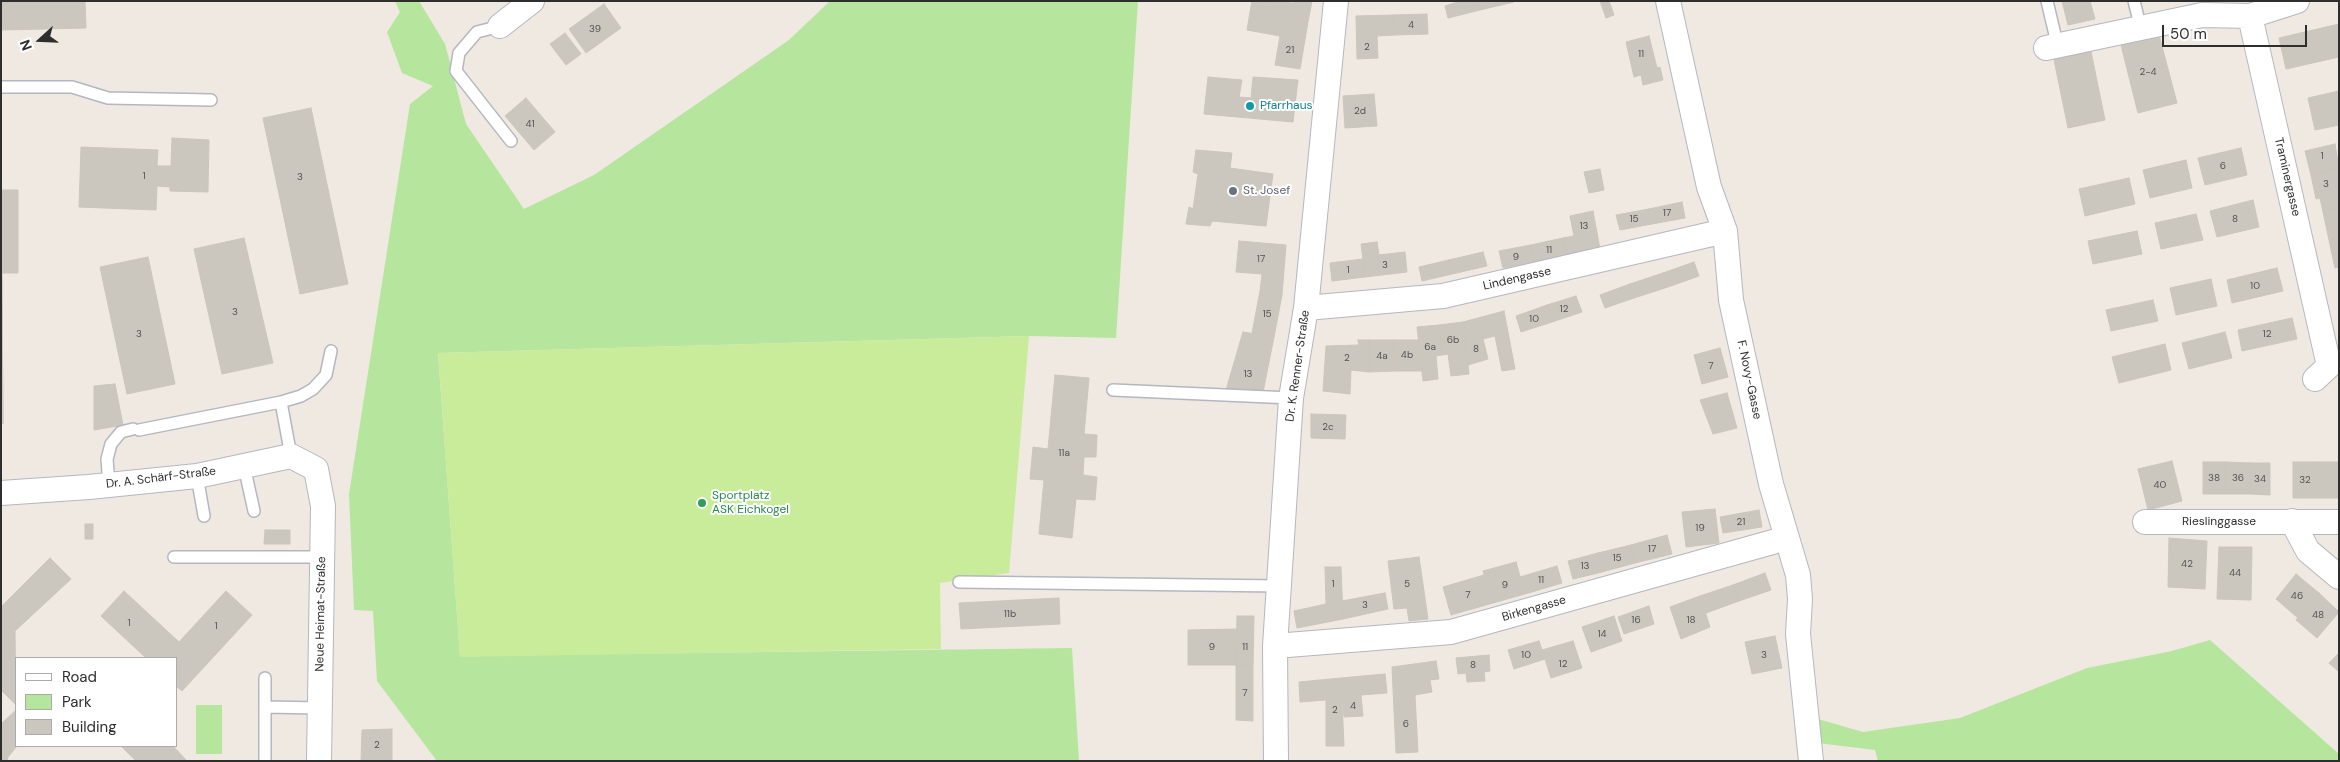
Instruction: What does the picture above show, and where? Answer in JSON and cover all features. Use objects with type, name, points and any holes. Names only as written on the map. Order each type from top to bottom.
[{"type":"street","points":[[500,26],[532,1]]},
{"type":"street","name":"Dr. K. Renner-Straße","points":[[1276,761],[1274,646],[1291,398],[1306,308],[1336,1]]},
{"type":"street","name":"F. Novy-Gasse","points":[[1668,1],[1708,187],[1725,231],[1731,300],[1772,484],[1799,583],[1798,634],[1811,761]]},
{"type":"street","points":[[2051,44],[2202,15],[2250,16],[2297,1]]},
{"type":"street","name":"Traminergasse","points":[[2250,16],[2329,366],[2315,379]]},
{"type":"street","name":"Lindengasse","points":[[1306,308],[1443,296],[1725,231]]},
{"type":"street","name":"Dr. A. Schärf-Straße","points":[[1,493],[197,476],[291,456]]},
{"type":"street","name":"Neue Heimat-Straße","points":[[291,456],[316,469],[323,506],[319,761]]},
{"type":"street","points":[[2292,521],[2308,551],[2339,577]]},
{"type":"street","name":"Rieslinggasse","points":[[2145,522],[2339,522]]},
{"type":"street","name":"Birkengasse","points":[[1274,646],[1451,632],[1787,538]]},
{"type":"lane","points":[[2047,1],[2051,44]]},
{"type":"lane","points":[[2134,1],[2139,21]]},
{"type":"lane","points":[[500,26],[477,32],[459,53],[456,71],[511,141]]},
{"type":"lane","points":[[1,87],[72,87],[108,98],[212,100]]},
{"type":"lane","points":[[109,485],[107,459],[111,444],[121,432],[281,402],[302,396],[313,388],[326,374],[331,351]]},
{"type":"lane","points":[[1113,390],[1291,398]]},
{"type":"lane","points":[[281,402],[291,456]]},
{"type":"lane","points":[[244,466],[254,511]]},
{"type":"lane","points":[[197,476],[204,516]]},
{"type":"lane","points":[[174,557],[322,557]]},
{"type":"lane","points":[[959,582],[1279,586]]},
{"type":"lane","points":[[265,678],[265,761]]},
{"type":"lane","points":[[265,707],[320,708]]},
{"type":"green space","points":[[395,1],[419,1],[445,44],[466,124],[524,209],[594,175],[789,40],[830,1],[1138,1],[1116,338],[1029,336],[438,353],[460,656],[1072,648],[1079,761],[437,761],[377,681],[373,611],[354,610],[349,494],[410,104],[433,86],[402,73],[387,32],[400,12]]},
{"type":"green space","points":[[1029,336],[1009,573],[940,583],[941,649],[460,657],[438,353]]},
{"type":"green space","points":[[2210,640],[2339,754],[2339,761],[1878,761],[1875,750],[1818,743],[1818,719],[1863,732],[1960,718],[2087,668],[2172,651]]},
{"type":"green space","points":[[196,705],[222,705],[222,754],[196,754]]},
{"type":"building","points":[[1,1],[85,1],[86,28],[1,30]]},
{"type":"building","points":[[1252,1],[1294,3],[1294,1],[1312,1],[1308,22],[1250,12]]},
{"type":"building","points":[[1461,1],[1477,1],[1480,10],[1448,18],[1445,6]]},
{"type":"building","points":[[1477,1],[1514,1],[1514,2],[1480,10]]},
{"type":"building","points":[[1600,1],[1609,1],[1614,15],[1606,18]]},
{"type":"building","points":[[2062,1],[2090,1],[2095,19],[2068,25]]},
{"type":"building","points":[[604,4],[621,28],[586,53],[569,29]]},
{"type":"building","points":[[1250,12],[1308,22],[1300,69],[1275,65],[1280,36],[1247,30]]},
{"type":"building","points":[[1427,14],[1428,34],[1395,35],[1394,15]]},
{"type":"building","points":[[1394,15],[1395,35],[1377,36],[1378,58],[1357,59],[1356,16]]},
{"type":"building","points":[[2339,24],[2339,57],[2286,69],[2279,38]]},
{"type":"building","points":[[2158,31],[2177,103],[2138,113],[2120,41]]},
{"type":"building","points":[[565,33],[581,54],[566,65],[550,44]]},
{"type":"building","points":[[1649,36],[1657,68],[1660,67],[1663,80],[1643,85],[1641,75],[1634,77],[1626,42]]},
{"type":"building","points":[[2089,42],[2105,120],[2068,128],[2052,50]]},
{"type":"building","name":"Pfarrhaus","points":[[1208,77],[1242,80],[1239,97],[1251,98],[1253,77],[1298,80],[1293,122],[1204,114]]},
{"type":"building","points":[[2339,91],[2339,125],[2315,130],[2308,98]]},
{"type":"building","points":[[1374,94],[1377,126],[1345,128],[1343,96]]},
{"type":"building","points":[[526,98],[555,132],[534,150],[505,116]]},
{"type":"building","points":[[311,108],[348,284],[300,294],[263,118]]},
{"type":"building","points":[[172,138],[209,140],[208,192],[170,191],[170,187],[157,186],[156,210],[79,207],[81,147],[158,150],[157,166],[171,166]]},
{"type":"building","points":[[2335,144],[2339,168],[2311,175],[2305,151]]},
{"type":"building","points":[[2241,148],[2247,175],[2205,185],[2198,158]]},
{"type":"building","name":"St. Josef","points":[[1196,150],[1232,153],[1230,168],[1273,174],[1266,226],[1212,221],[1210,226],[1186,224],[1189,207],[1193,209],[1198,174],[1193,172]]},
{"type":"building","points":[[2186,160],[2192,188],[2150,198],[2143,170]]},
{"type":"building","points":[[2339,168],[2339,193],[2316,199],[2311,175]]},
{"type":"building","points":[[1600,169],[1604,190],[1589,193],[1584,172]]},
{"type":"building","points":[[2129,178],[2135,204],[2085,216],[2079,189]]},
{"type":"building","points":[[1,190],[18,190],[18,273],[2,273],[3,424]]},
{"type":"building","points":[[2339,193],[2339,208],[2323,212],[2320,198]]},
{"type":"building","points":[[2253,200],[2259,227],[2217,237],[2210,211]]},
{"type":"building","points":[[1682,202],[1685,218],[1652,224],[1649,209]]},
{"type":"building","points":[[2339,208],[2339,237],[2329,240],[2323,212]]},
{"type":"building","points":[[1649,209],[1652,224],[1620,230],[1616,215]]},
{"type":"building","points":[[1593,211],[1600,249],[1567,256],[1563,238],[1574,236],[1570,216]]},
{"type":"building","points":[[2196,214],[2203,240],[2161,249],[2155,223]]},
{"type":"building","points":[[2137,231],[2142,254],[2093,264],[2088,241]]},
{"type":"building","points":[[2339,237],[2339,267],[2335,268],[2329,240]]},
{"type":"building","points":[[244,238],[273,363],[222,374],[194,249]]},
{"type":"building","points":[[1563,238],[1567,256],[1534,262],[1531,245]]},
{"type":"building","points":[[1239,241],[1286,245],[1282,295],[1260,291],[1262,274],[1236,272]]},
{"type":"building","points":[[1377,242],[1379,255],[1405,252],[1407,272],[1365,277],[1361,244]]},
{"type":"building","points":[[1531,245],[1534,262],[1503,268],[1499,251]]},
{"type":"building","points":[[1483,252],[1487,266],[1452,274],[1449,260]]},
{"type":"building","points":[[148,257],[175,384],[127,394],[100,267]]},
{"type":"building","points":[[1363,259],[1365,277],[1332,281],[1330,263]]},
{"type":"building","points":[[1449,260],[1452,274],[1422,281],[1419,267]]},
{"type":"building","points":[[1694,262],[1699,276],[1668,287],[1663,273]]},
{"type":"building","points":[[2277,268],[2283,291],[2232,303],[2227,280]]},
{"type":"building","points":[[1663,273],[1668,287],[1634,298],[1630,284]]},
{"type":"building","points":[[2211,279],[2217,306],[2176,315],[2170,288]]},
{"type":"building","points":[[1630,284],[1634,298],[1605,308],[1600,295]]},
{"type":"building","points":[[1260,291],[1282,295],[1274,337],[1252,333]]},
{"type":"building","points":[[1576,296],[1582,312],[1552,322],[1547,305]]},
{"type":"building","points":[[2153,300],[2158,321],[2111,331],[2106,310]]},
{"type":"building","points":[[1547,305],[1552,322],[1521,332],[1516,316]]},
{"type":"building","points":[[1504,311],[1515,369],[1502,371],[1495,336],[1483,339],[1488,359],[1468,365],[1463,322]]},
{"type":"building","points":[[2292,318],[2297,339],[2242,351],[2238,330]]},
{"type":"building","points":[[1463,322],[1469,374],[1451,376],[1448,354],[1442,355],[1439,325]]},
{"type":"building","points":[[1439,325],[1442,355],[1436,356],[1438,379],[1423,381],[1417,327]]},
{"type":"building","points":[[1243,332],[1274,337],[1263,392],[1226,390]]},
{"type":"building","points":[[2225,332],[2232,358],[2189,369],[2182,343]]},
{"type":"building","points":[[1358,340],[1369,340],[1369,372],[1351,370],[1350,394],[1323,391],[1326,346],[1359,345]]},
{"type":"building","points":[[1369,340],[1394,340],[1395,371],[1369,372]]},
{"type":"building","points":[[1394,340],[1418,340],[1422,371],[1395,371]]},
{"type":"building","points":[[2165,344],[2171,370],[2119,383],[2112,357]]},
{"type":"building","points":[[1720,348],[1728,377],[1702,384],[1694,355]]},
{"type":"building","points":[[1055,375],[1089,378],[1084,434],[1097,435],[1096,457],[1084,457],[1083,475],[1097,477],[1095,500],[1076,499],[1072,538],[1039,534],[1044,480],[1030,479],[1033,447],[1048,449]]},
{"type":"building","points":[[115,384],[123,425],[94,430],[94,386]]},
{"type":"building","points":[[1727,393],[1737,428],[1713,434],[1700,400]]},
{"type":"building","points":[[1311,414],[1346,415],[1345,439],[1311,438]]},
{"type":"building","points":[[2172,461],[2182,501],[2148,510],[2138,469]]},
{"type":"building","points":[[2203,462],[2225,462],[2225,494],[2203,494]]},
{"type":"building","points":[[2225,462],[2251,463],[2250,494],[2225,494]]},
{"type":"building","points":[[2293,462],[2317,462],[2317,498],[2293,498]]},
{"type":"building","points":[[2317,462],[2339,462],[2339,498],[2317,498]]},
{"type":"building","points":[[2251,463],[2270,463],[2270,495],[2250,494]]},
{"type":"building","points":[[1715,509],[1719,543],[1686,547],[1682,512]]},
{"type":"building","points":[[1759,510],[1762,527],[1723,533],[1720,517]]},
{"type":"building","points":[[85,524],[93,524],[93,539],[85,539]]},
{"type":"building","points":[[265,530],[290,530],[290,544],[264,544]]},
{"type":"building","points":[[1667,535],[1672,554],[1635,563],[1631,545]]},
{"type":"building","points":[[2169,538],[2207,541],[2205,589],[2168,587]]},
{"type":"building","points":[[1631,545],[1635,563],[1602,572],[1598,553]]},
{"type":"building","points":[[2219,547],[2252,547],[2251,600],[2217,599]]},
{"type":"building","points":[[1598,553],[1602,572],[1573,579],[1568,561]]},
{"type":"building","points":[[1419,557],[1428,619],[1409,621],[1407,608],[1394,609],[1388,561]]},
{"type":"building","points":[[50,558],[71,579],[15,631],[15,704],[1,690],[1,607]]},
{"type":"building","points":[[1516,562],[1525,594],[1493,603],[1483,571]]},
{"type":"building","points":[[1557,566],[1562,583],[1525,594],[1520,577]]},
{"type":"building","points":[[1325,567],[1341,567],[1343,619],[1297,628],[1294,611],[1326,604]]},
{"type":"building","points":[[1765,573],[1771,590],[1739,601],[1733,585]]},
{"type":"building","points":[[2296,574],[2319,593],[2298,618],[2276,599]]},
{"type":"building","points":[[1484,575],[1493,603],[1451,615],[1443,587]]},
{"type":"building","points":[[1733,585],[1739,601],[1706,613],[1700,596]]},
{"type":"building","points":[[124,591],[179,642],[226,591],[252,615],[182,691],[178,688],[178,657],[145,657],[101,616]]},
{"type":"building","points":[[1385,593],[1388,609],[1343,619],[1342,601]]},
{"type":"building","points":[[2319,593],[2339,612],[2317,638],[2296,620]]},
{"type":"building","points":[[1700,596],[1710,627],[1681,639],[1670,607]]},
{"type":"building","points":[[1059,598],[1060,624],[961,629],[959,603]]},
{"type":"building","points":[[1649,606],[1654,624],[1624,634],[1618,617]]},
{"type":"building","points":[[1237,616],[1254,616],[1253,665],[1236,665]]},
{"type":"building","points":[[1614,616],[1622,641],[1591,652],[1582,627]]},
{"type":"building","points":[[1237,629],[1236,665],[1188,665],[1188,630]]},
{"type":"building","points":[[1775,636],[1782,668],[1752,674],[1745,642]]},
{"type":"building","points":[[1539,641],[1545,659],[1514,669],[1508,650]]},
{"type":"building","points":[[1573,641],[1582,668],[1551,678],[1542,650]]},
{"type":"building","points":[[2339,653],[2339,672],[2329,663]]},
{"type":"building","points":[[1489,655],[1490,671],[1484,672],[1485,681],[1467,682],[1466,673],[1458,674],[1456,658]]},
{"type":"building","points":[[1436,661],[1439,679],[1430,680],[1432,692],[1415,695],[1418,752],[1396,753],[1392,667]]},
{"type":"building","points":[[1236,665],[1253,665],[1253,721],[1236,720]]},
{"type":"building","points":[[1385,674],[1387,693],[1361,695],[1363,716],[1344,717],[1341,678]]},
{"type":"building","points":[[1341,678],[1344,746],[1326,746],[1326,700],[1300,702],[1299,682]]},
{"type":"building","points":[[15,711],[16,747],[7,761],[1,761],[1,724]]},
{"type":"building","points":[[392,729],[392,761],[361,761],[362,730]]},
{"type":"building","points":[[122,747],[174,747],[187,761],[136,761]]},
{"type":"place","name":"Pfarrhaus","points":[[1250,106]]},
{"type":"place","name":"St. Josef","points":[[1233,191]]},
{"type":"place","name":"Sportplatz ASK Eichkogel","points":[[702,503]]}]
